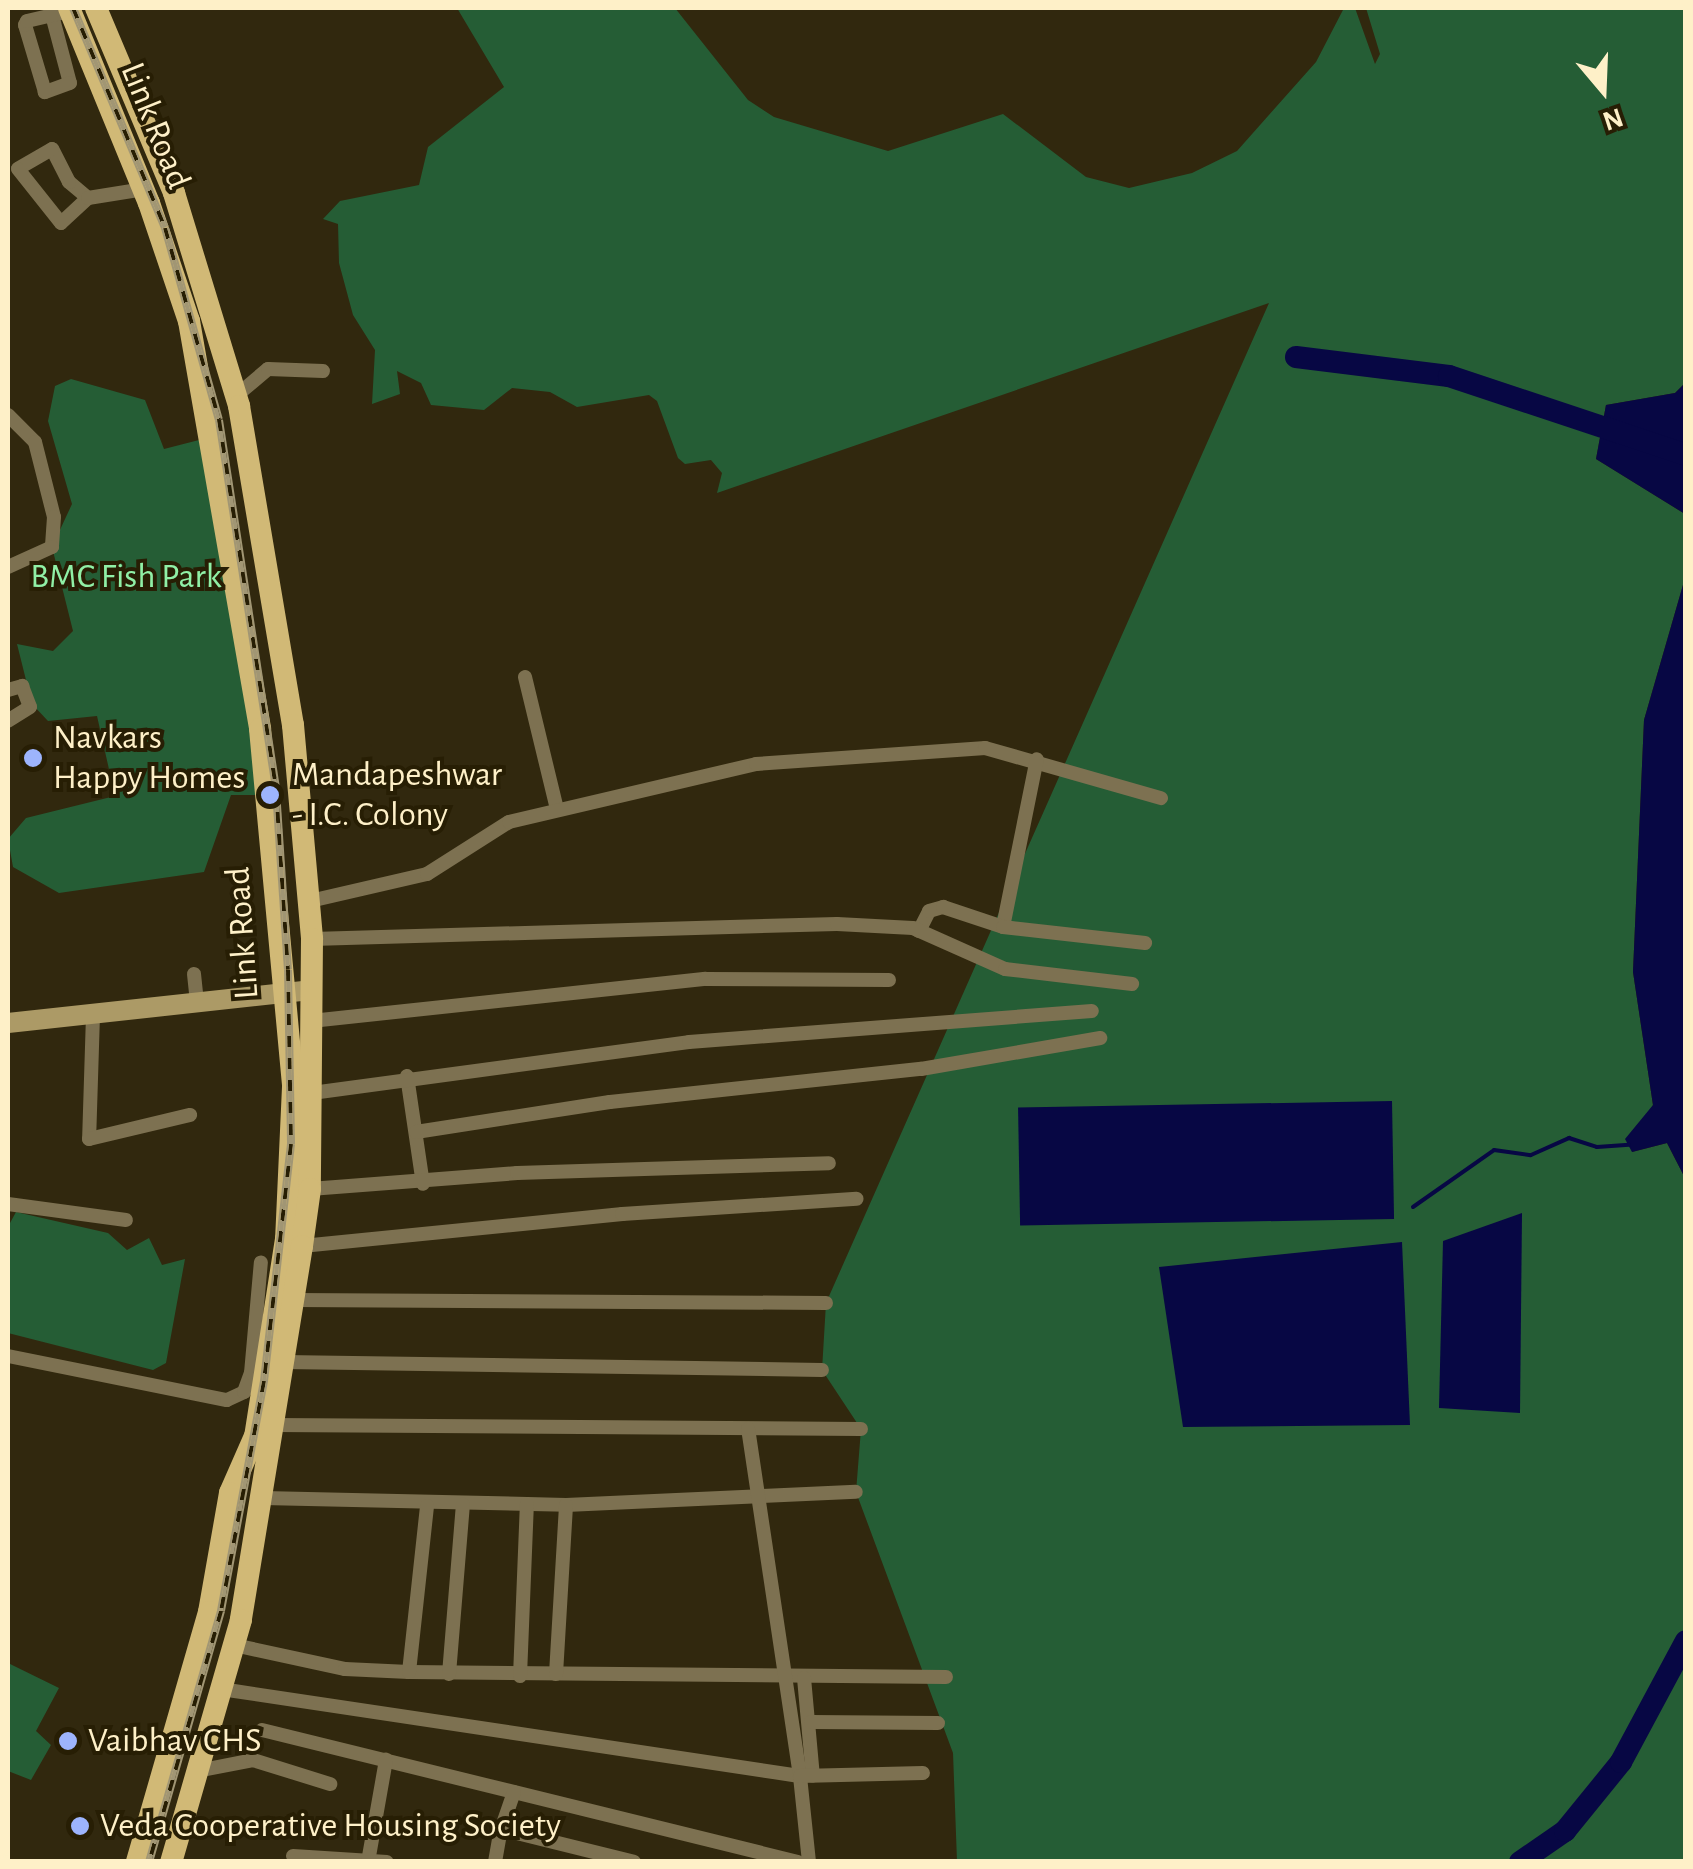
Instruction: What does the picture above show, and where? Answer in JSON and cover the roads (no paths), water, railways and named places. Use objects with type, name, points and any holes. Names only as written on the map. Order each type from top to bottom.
[{"type":"main road","name":"Link Road","points":[[96,8],[174,193],[236,396],[293,725],[312,940],[310,1189],[302,1246],[234,1645],[171,1862]]},
{"type":"main road","name":"Link Road","points":[[64,11],[144,189],[189,321],[260,729],[293,1088],[290,1182],[255,1436],[230,1493],[208,1612],[138,1862]]},
{"type":"street","points":[[64,11],[70,83],[45,92],[25,25],[64,11]]},
{"type":"street","points":[[88,198],[69,182],[52,150],[18,169],[61,223],[88,198],[144,189]]},
{"type":"street","points":[[236,396],[268,369],[323,371]]},
{"type":"street","points":[[8,415],[35,442],[54,517],[52,547],[8,567]]},
{"type":"street","points":[[526,676],[557,808]]},
{"type":"street","points":[[8,690],[22,686],[30,707],[8,721]]},
{"type":"street","points":[[310,900],[427,874],[510,822],[557,808],[775,762],[954,745],[1037,759],[1162,798]]},
{"type":"street","points":[[1003,927],[1037,759]]},
{"type":"street","points":[[919,931],[929,912],[943,907],[1003,927],[1145,943]]},
{"type":"street","points":[[312,940],[838,924],[919,931],[1005,969],[1132,984]]},
{"type":"street","points":[[198,974],[200,1002]]},
{"type":"street","points":[[311,1021],[706,979],[889,980]]},
{"type":"street","points":[[8,1023],[310,990]]},
{"type":"street","points":[[312,1093],[407,1076],[690,1042],[1092,1011]]},
{"type":"street","points":[[92,1015],[89,1139],[190,1115]]},
{"type":"street","points":[[416,1132],[610,1102],[921,1068],[1100,1038]]},
{"type":"street","points":[[407,1076],[423,1184]]},
{"type":"street","points":[[310,1189],[423,1184],[517,1173],[828,1163]]},
{"type":"street","points":[[302,1246],[622,1214],[857,1200]]},
{"type":"street","points":[[8,1204],[126,1220]]},
{"type":"street","points":[[8,1356],[126,1376],[208,1400],[244,1392],[262,1262]]},
{"type":"street","points":[[293,1300],[826,1303]]},
{"type":"street","points":[[284,1362],[822,1370]]},
{"type":"street","points":[[274,1425],[862,1429]]},
{"type":"street","points":[[748,1429],[784,1678],[807,1776]]},
{"type":"street","points":[[262,1498],[427,1506],[856,1492]]},
{"type":"street","points":[[520,1676],[527,1504]]},
{"type":"street","points":[[556,1674],[566,1504]]},
{"type":"street","points":[[449,1674],[463,1505]]},
{"type":"street","points":[[409,1672],[427,1506]]},
{"type":"street","points":[[234,1645],[345,1668],[449,1674],[946,1677]]},
{"type":"street","points":[[804,1678],[811,1722],[807,1776],[809,1862]]},
{"type":"street","points":[[221,1688],[807,1776],[923,1773]]},
{"type":"street","points":[[811,1722],[938,1722]]},
{"type":"street","points":[[262,1730],[798,1862]]},
{"type":"street","points":[[196,1771],[253,1760],[330,1784]]},
{"type":"street","points":[[368,1860],[386,1760]]},
{"type":"street","points":[[496,1862],[501,1829],[514,1792]]},
{"type":"street","points":[[501,1829],[634,1862]]},
{"type":"street","points":[[293,1856],[387,1862]]},
{"type":"waterway","points":[[1296,357],[1449,376],[1686,455]]},
{"type":"waterway","points":[[1413,1207],[1494,1150],[1531,1155],[1569,1138],[1597,1147],[1629,1145]]},
{"type":"waterway","points":[[1520,1862],[1565,1831],[1621,1762],[1686,1641]]},
{"type":"railway","points":[[73,8],[165,228],[219,420],[276,790],[288,970],[291,1144],[264,1381],[221,1611],[149,1862]]},
{"type":"place","name":"Navkars Happy Homes","points":[[33,758]]},
{"type":"place","name":"Mandapeshwar - I.C. Colony","points":[[270,795]]},
{"type":"place","name":"Vaibhav CHS","points":[[68,1741]]},
{"type":"place","name":"Veda Cooperative Housing Society","points":[[80,1826]]},
{"type":"park label","name":"BMC Fish Park","points":[[126,577]]}]
